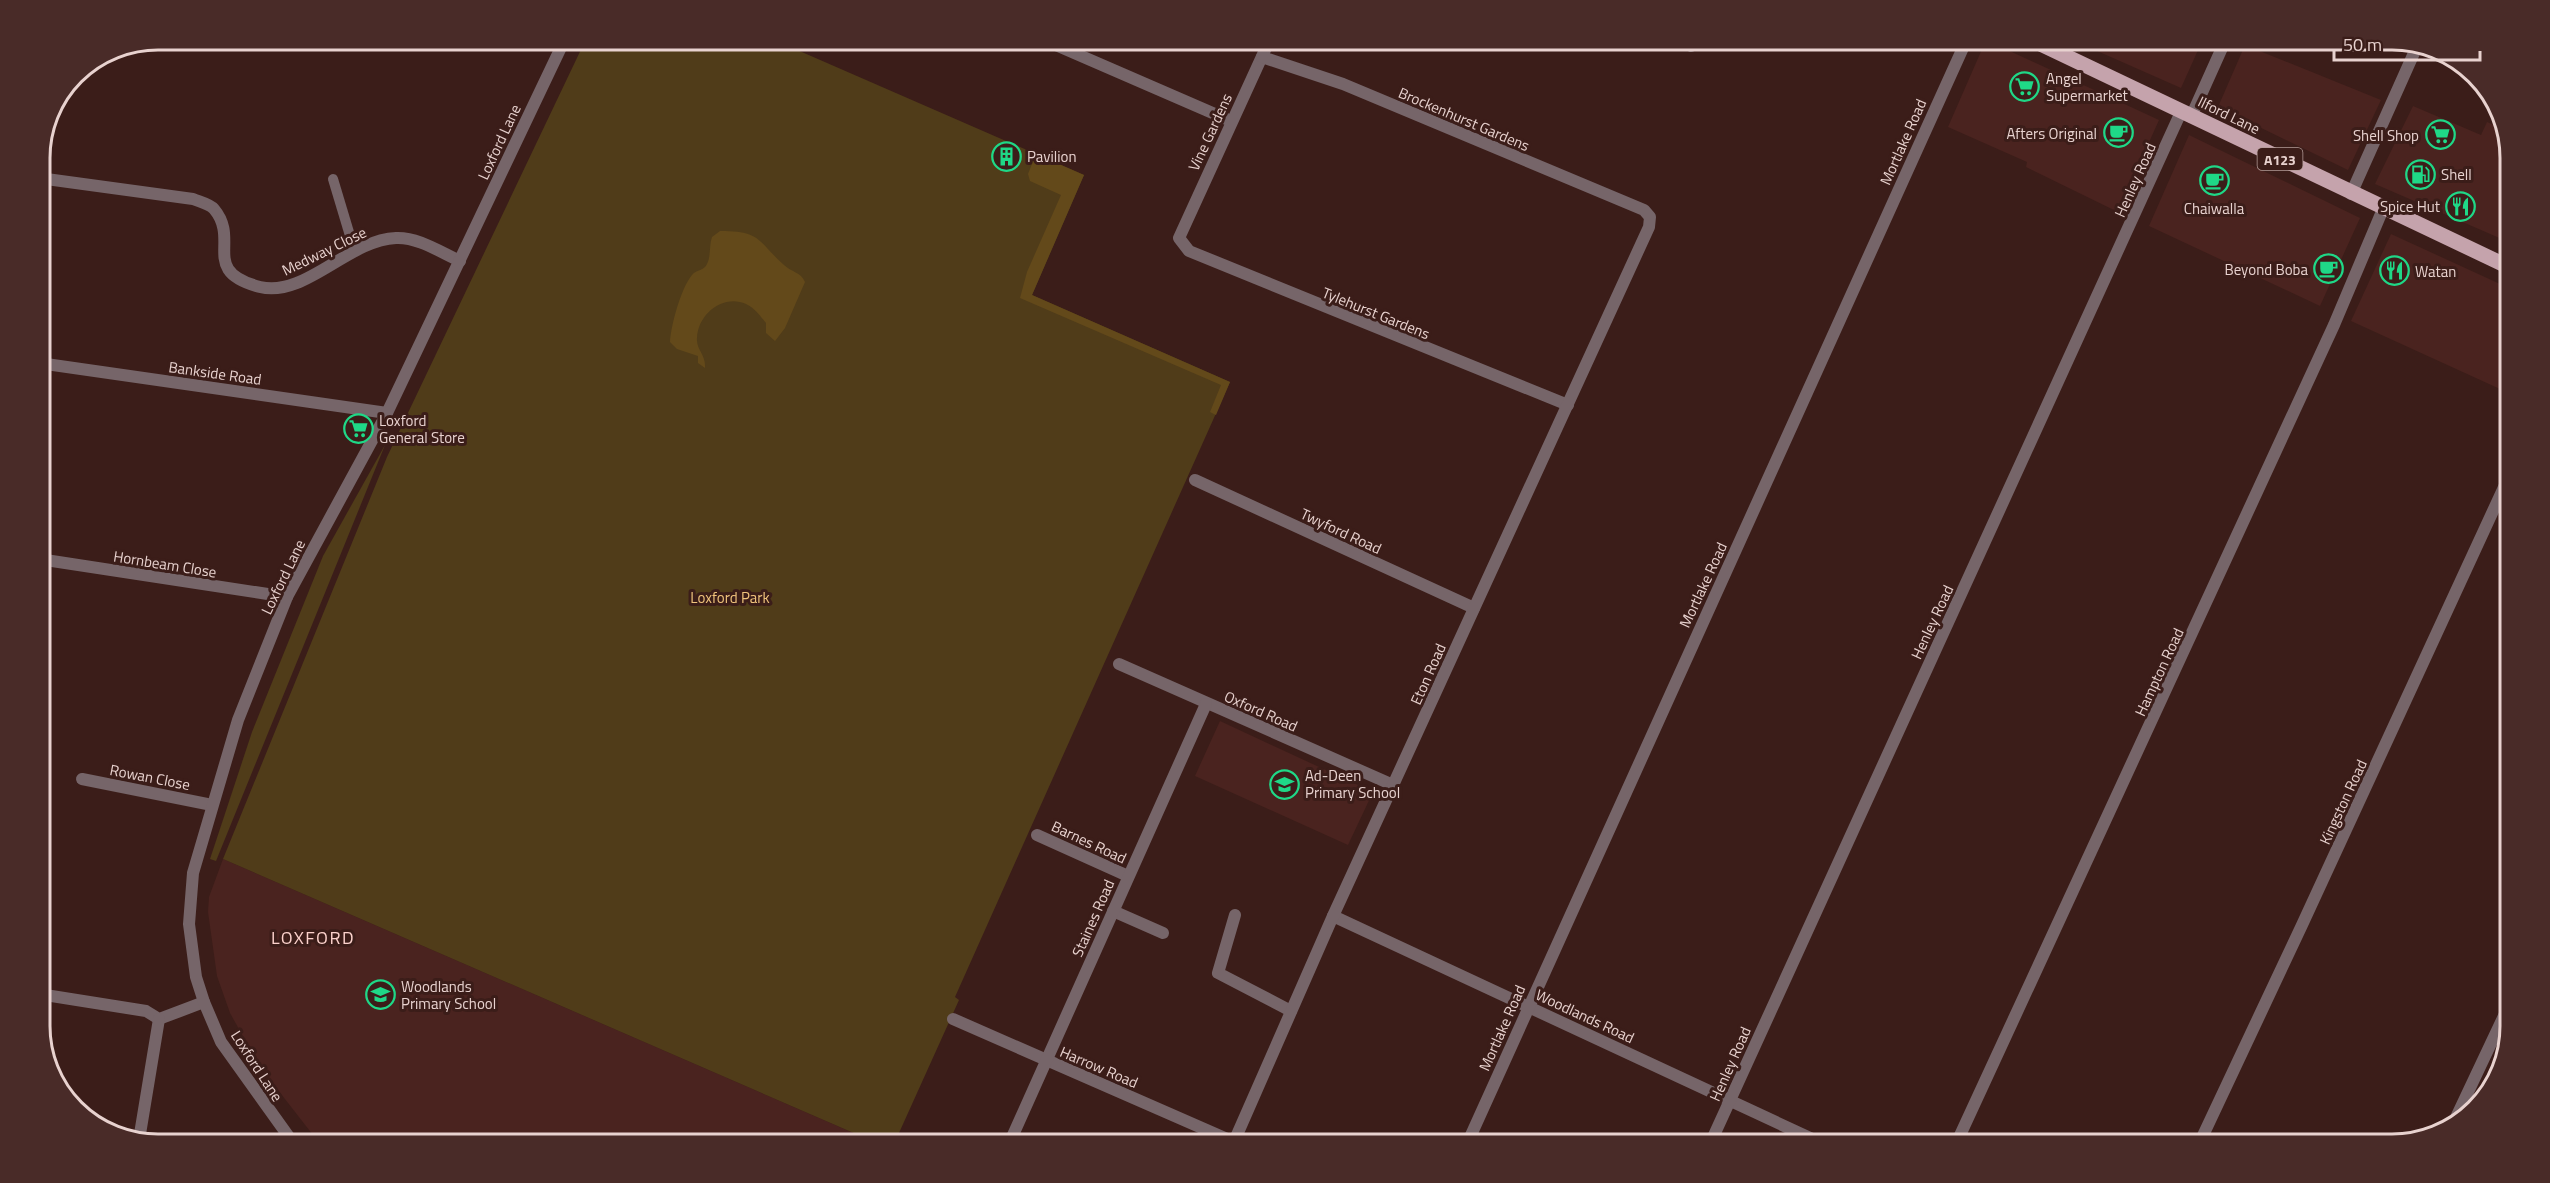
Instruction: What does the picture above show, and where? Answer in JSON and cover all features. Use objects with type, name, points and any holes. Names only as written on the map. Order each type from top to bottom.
[{"type":"main road","name":"Ilford Lane","points":[[2053,50],[2351,194],[2500,263]]},
{"type":"street","name":"Loxford Lane","points":[[287,1134],[221,1042],[204,1002],[196,977],[189,924],[193,873],[238,720],[287,597],[387,413],[560,50]]},
{"type":"street","points":[[1067,50],[1231,121]]},
{"type":"street","name":"Vine Gardens","points":[[1179,238],[1265,50]]},
{"type":"street","name":"Mortlake Road","points":[[1471,1134],[1962,50]]},
{"type":"street","name":"Henley Road","points":[[1715,1134],[2186,114],[2220,50]]},
{"type":"street","points":[[2351,194],[2414,52]]},
{"type":"street","name":"Brockenhurst Gardens","points":[[1262,57],[1343,84],[1644,210],[1650,217]]},
{"type":"street","name":"Medway Close","points":[[50,179],[194,199],[213,207],[220,220],[224,237],[225,265],[233,276],[263,288],[286,288],[354,249],[375,241],[396,238],[414,240],[460,261]]},
{"type":"street","name":"Hampton Road","points":[[1961,1134],[2330,335],[2383,209]]},
{"type":"street","name":"Eton Road","points":[[1238,1134],[1333,916],[1649,227],[1650,217]]},
{"type":"street","name":"Tylehurst Gardens","points":[[1179,238],[1189,251],[1250,278],[1568,405]]},
{"type":"street","name":"Bankside Road","points":[[50,365],[387,413]]},
{"type":"street","name":"Twyford Road","points":[[1195,480],[1474,608]]},
{"type":"street","name":"Kingston Road","points":[[2204,1134],[2500,496]]},
{"type":"street","name":"Hornbeam Close","points":[[50,561],[287,597]]},
{"type":"street","name":"Oxford Road","points":[[1119,664],[1393,786]]},
{"type":"street","name":"Staines Road","points":[[1014,1134],[1206,704]]},
{"type":"street","name":"Rowan Close","points":[[82,779],[212,805]]},
{"type":"street","name":"Barnes Road","points":[[1037,834],[1128,876]]},
{"type":"street","points":[[1113,911],[1163,933]]},
{"type":"street","points":[[1235,915],[1218,973],[1291,1011]]},
{"type":"street","name":"Woodlands Road","points":[[1333,916],[1801,1134]]},
{"type":"street","points":[[50,996],[146,1011],[159,1018],[204,1002]]},
{"type":"street","points":[[140,1131],[159,1018]]},
{"type":"street","name":"Harrow Road","points":[[953,1019],[1213,1134]]},
{"type":"street","points":[[2460,1110],[2500,1024]]},
{"type":"lane","points":[[333,179],[354,249]]},
{"type":"shaded area","points":[[1982,50],[2008,50],[2159,120],[2118,212],[2026,167],[2027,162],[1948,127]]},
{"type":"shaded area","points":[[2095,50],[2198,50],[2181,88]]},
{"type":"shaded area","points":[[2243,50],[2257,50],[2381,100],[2348,170],[2218,107]]},
{"type":"shaded area","points":[[2413,106],[2481,135],[2487,122],[2495,126],[2500,151],[2500,238],[2375,184]]},
{"type":"shaded area","points":[[2189,135],[2360,218],[2320,306],[2149,226]]},
{"type":"shaded area","points":[[1036,154],[1084,175],[1032,295],[1230,382],[1216,415],[1210,412],[1221,385],[1020,298],[1027,272],[1061,195],[1030,181],[1028,174]]},
{"type":"shaded area","points":[[720,231],[752,235],[784,265],[801,276],[805,282],[785,328],[775,341],[766,333],[766,323],[746,304],[729,302],[713,308],[698,329],[698,346],[705,368],[698,363],[698,356],[677,349],[670,342],[674,317],[684,289],[692,275],[706,266],[712,237]]},
{"type":"shaded area","points":[[2391,234],[2500,284],[2500,389],[2351,321]]},
{"type":"shaded area","name":"Ad-Deen Primary School","points":[[1220,721],[1373,792],[1348,845],[1195,776]]},
{"type":"shaded area","name":"Woodlands Primary School","points":[[223,859],[856,1134],[312,1134],[260,1067],[230,1013],[217,976],[208,912],[209,897]]},
{"type":"green space","name":"Loxford Park","points":[[581,50],[797,50],[1084,175],[1032,295],[1230,382],[955,997],[959,1000],[899,1134],[856,1134],[223,859],[387,457]]},
{"type":"green space","points":[[385,445],[216,861],[210,859],[252,732],[323,556]]},
{"type":"place","name":"Angel Supermarket","points":[[2025,87]]},
{"type":"place","name":"Afters Original","points":[[2118,133]]},
{"type":"place","name":"Shell Shop","points":[[2440,135]]},
{"type":"place","name":"Pavilion","points":[[1006,156]]},
{"type":"place","name":"Shell","points":[[2420,174]]},
{"type":"place","name":"Chaiwalla","points":[[2214,181]]},
{"type":"place","name":"Spice Hut","points":[[2461,206]]},
{"type":"place","name":"Beyond Boba","points":[[2329,269]]},
{"type":"place","name":"Watan","points":[[2394,271]]},
{"type":"place","name":"Loxford General Store","points":[[358,429]]},
{"type":"place","name":"Ad-Deen Primary School","points":[[1284,784]]},
{"type":"place","name":"Woodlands Primary School","points":[[380,995]]},
{"type":"district","name":"LOXFORD","points":[[313,937]]}]
